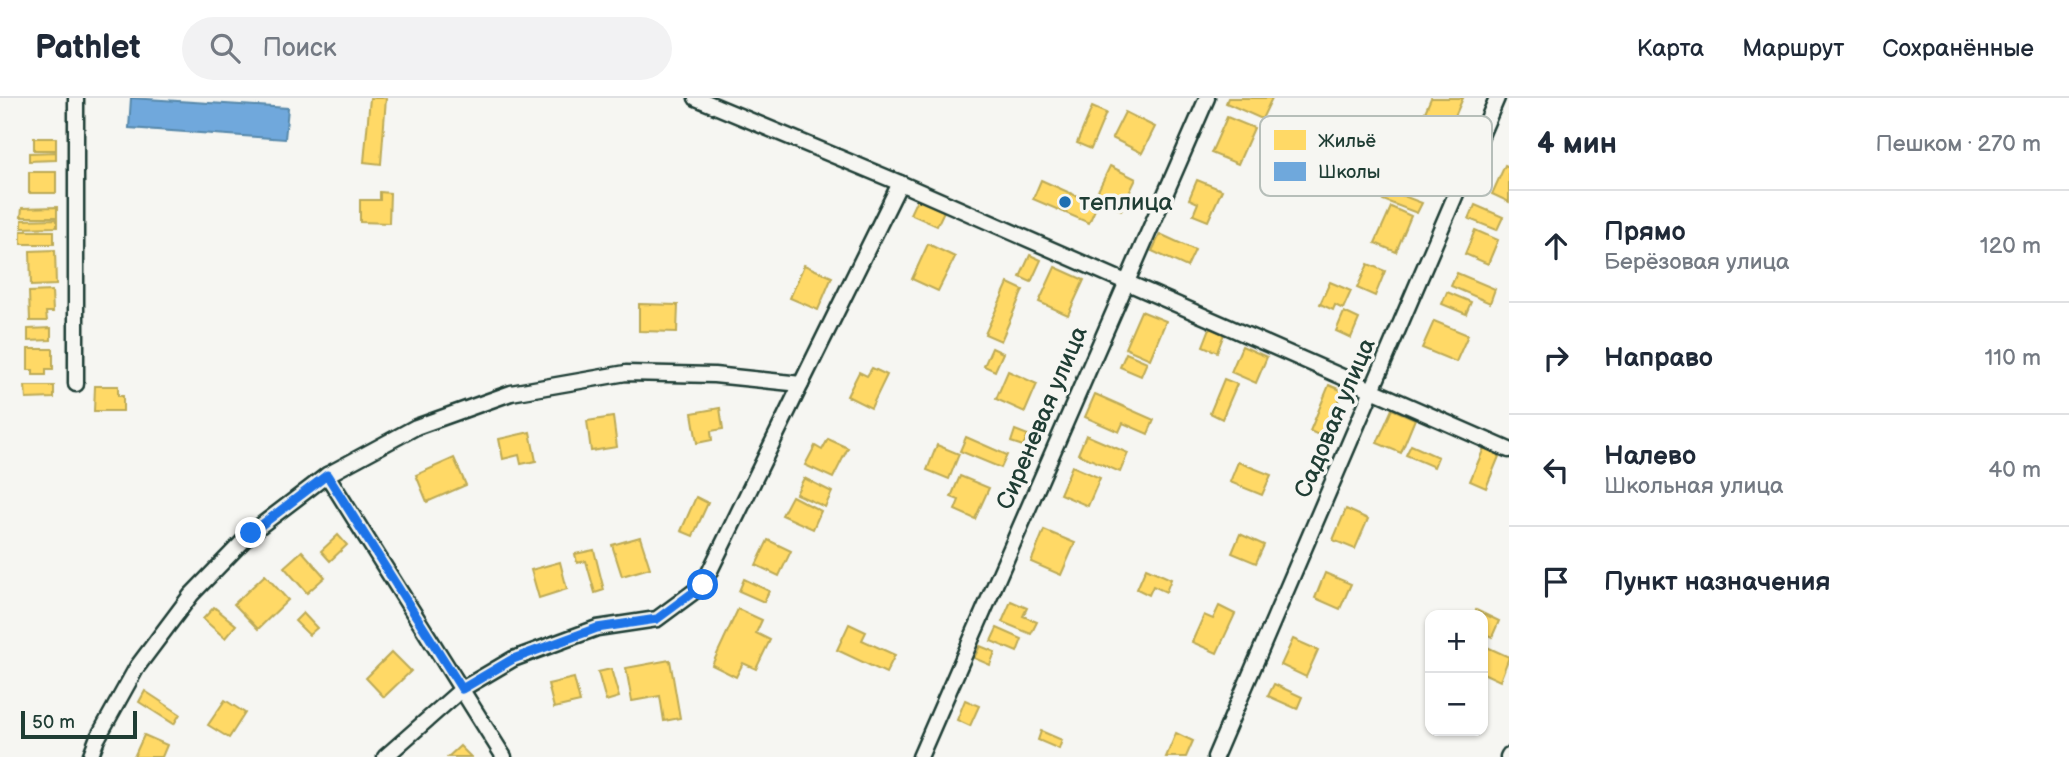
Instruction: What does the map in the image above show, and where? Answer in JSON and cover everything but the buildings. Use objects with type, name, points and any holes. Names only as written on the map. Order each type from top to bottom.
[{"type":"street","points":[[75,384],[76,98]]},
{"type":"street","points":[[696,98],[900,183],[1509,450]]},
{"type":"street","name":"Сиреневая улица","points":[[920,757],[1207,98]]},
{"type":"street","name":"Садовая улица","points":[[1489,116],[1497,98]]},
{"type":"street","points":[[386,757],[462,689],[513,659],[597,628],[657,619],[703,585],[900,183]]},
{"type":"street","name":"Садовая улица","points":[[1215,757],[1455,196]]},
{"type":"street","points":[[90,757],[97,739],[137,667],[191,595],[251,533],[327,475],[416,427],[511,393],[626,373],[715,375],[801,384]]},
{"type":"street","points":[[327,475],[504,757]]},
{"type":"place","name":"теплица","points":[[1065,202]]},
{"type":"route","points":[[251,533],[327,475],[462,689],[513,659],[597,628],[657,619],[703,585]]}]
